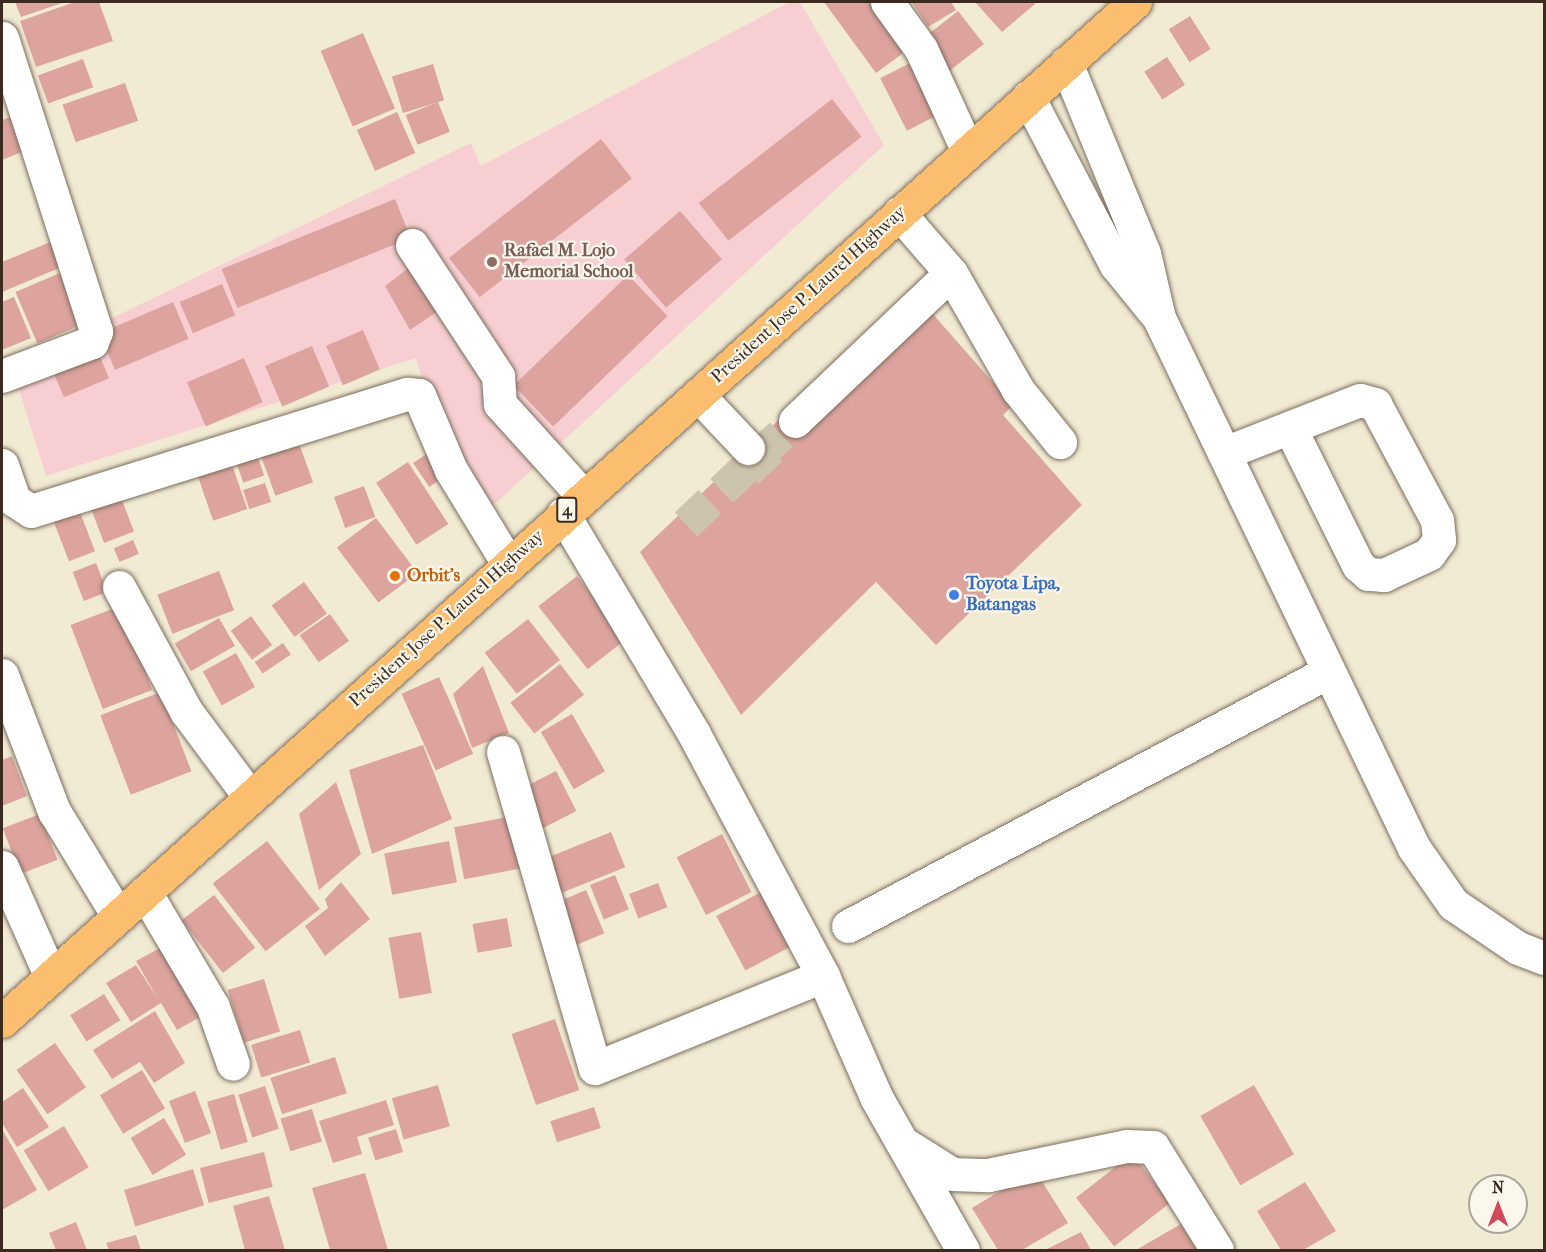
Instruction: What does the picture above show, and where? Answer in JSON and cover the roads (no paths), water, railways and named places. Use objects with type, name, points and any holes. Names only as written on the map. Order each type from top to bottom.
[{"type":"highway","name":"President Jose P. Laurel Highway","points":[[2,1022],[573,505],[1135,2]]},
{"type":"street","points":[[887,2],[921,49],[968,151]]},
{"type":"street","points":[[2,38],[96,331],[92,342],[2,376]]},
{"type":"street","points":[[1066,63],[1144,253],[1159,318],[1414,848],[1453,904],[1518,948],[1545,958]]},
{"type":"street","points":[[1028,97],[1116,265],[1159,318]]},
{"type":"street","points":[[899,213],[951,273],[1018,390],[1060,442]]},
{"type":"street","points":[[412,245],[498,376],[500,404],[573,505],[824,976],[903,1143],[963,1251]]},
{"type":"street","points":[[795,421],[951,273]]},
{"type":"street","points":[[2,465],[14,500],[31,511],[407,393],[419,394],[451,470],[509,565]]},
{"type":"street","points":[[698,394],[748,448]]},
{"type":"street","points":[[1224,453],[1360,400],[1375,404],[1437,520],[1439,540],[1429,554],[1384,575],[1368,574],[1358,565],[1290,428]]},
{"type":"street","points":[[119,587],[186,711],[250,797]]},
{"type":"street","points":[[848,926],[1328,672]]},
{"type":"street","points":[[2,675],[54,811],[118,916]]},
{"type":"street","points":[[503,752],[595,1068],[824,976]]},
{"type":"street","points":[[2,867],[43,985]]},
{"type":"street","points":[[145,892],[213,1007],[233,1064]]},
{"type":"street","points":[[2,913],[43,985]]},
{"type":"street","points":[[903,1143],[952,1174],[988,1175],[1127,1146],[1153,1147],[1217,1251]]},
{"type":"tunnel","points":[[686,524],[795,421]]},
{"type":"tunnel","points":[[748,448],[777,479]]},
{"type":"place","name":"Rafael M. Lojo Memorial School","points":[[492,262]]},
{"type":"place","name":"Orbit’s","points":[[395,576]]},
{"type":"place","name":"Toyota Lipa, Batangas","points":[[954,595]]}]
